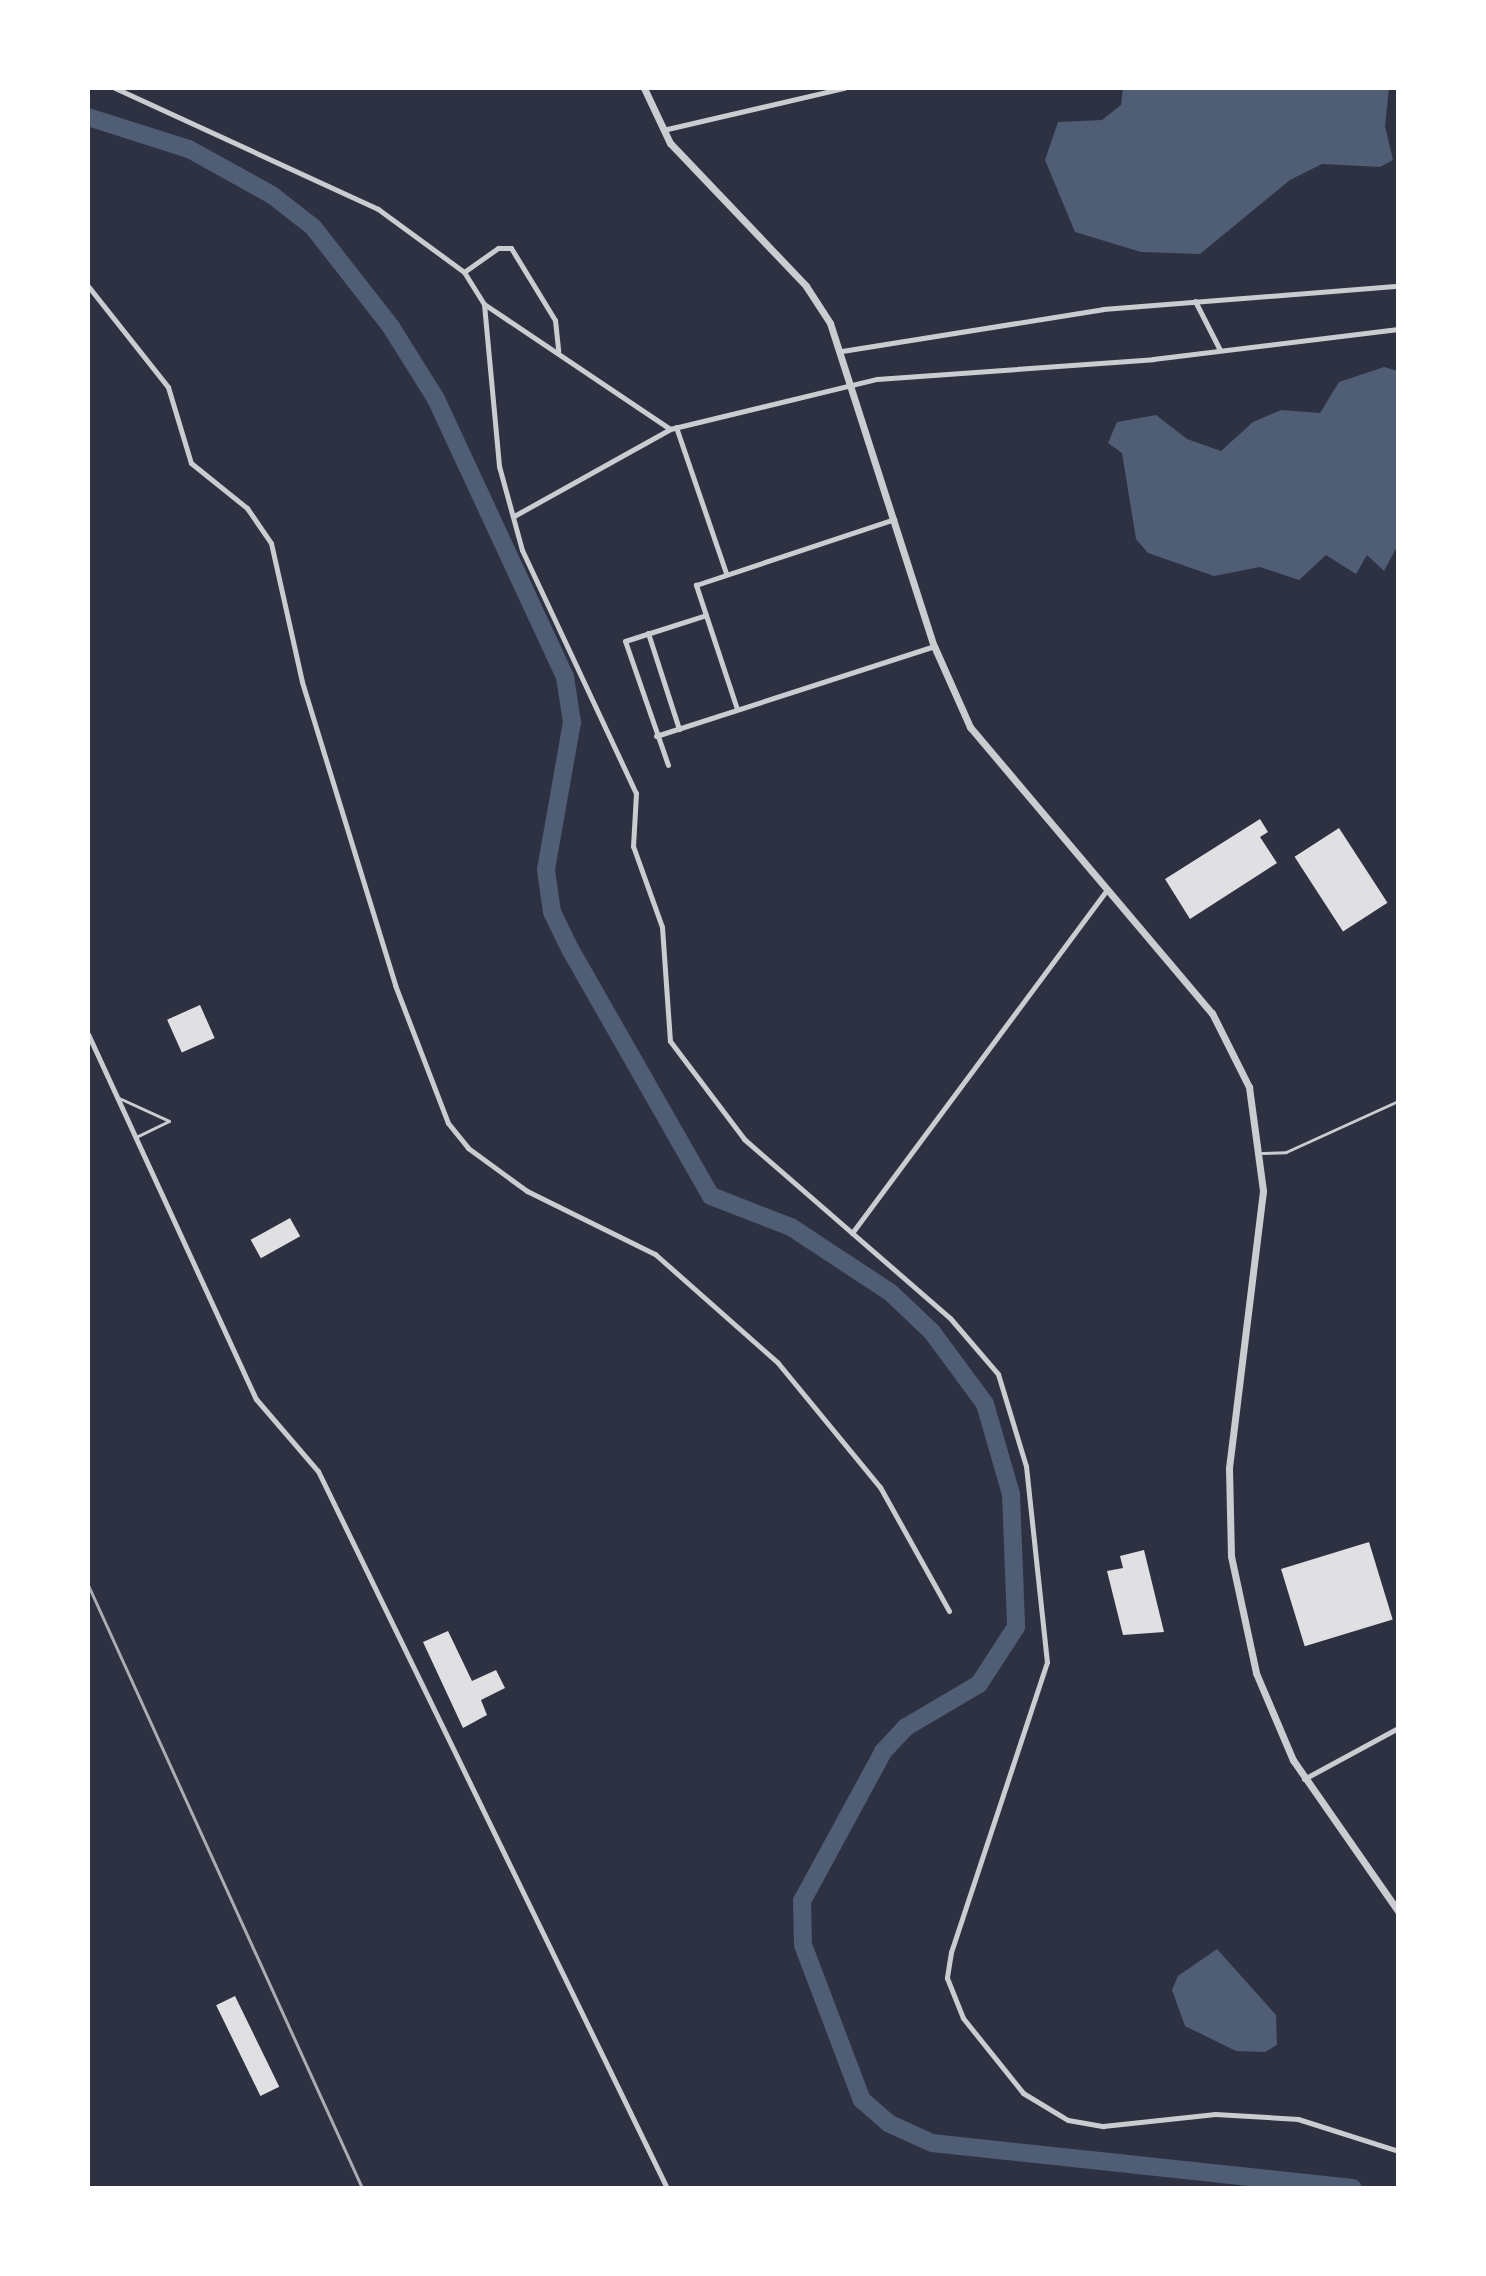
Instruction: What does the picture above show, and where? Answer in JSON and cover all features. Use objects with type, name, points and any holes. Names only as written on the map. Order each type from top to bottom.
[{"type":"street","points":[[115,88],[378,209],[464,272],[484,304],[558,351],[599,387],[673,428],[726,573]]},
{"type":"street","points":[[644,88],[662,131],[701,181],[806,286],[842,351],[934,646],[984,748],[1229,1041],[1262,1153],[1229,1468],[1231,1556],[1256,1673],[1304,1779],[1398,1911]]},
{"type":"street","points":[[662,131],[674,122],[844,88]]},
{"type":"street","points":[[464,272],[498,248],[511,248],[551,311],[558,351]]},
{"type":"street","points":[[88,286],[168,387],[191,463],[247,508],[271,543],[302,682],[395,985],[448,1123],[468,1148],[527,1191],[655,1254],[778,1363],[880,1487],[949,1611]]},
{"type":"street","points":[[842,351],[1000,322],[1195,301],[1398,286]]},
{"type":"street","points":[[1195,301],[1220,350]]},
{"type":"street","points":[[484,304],[499,466],[526,560],[636,793],[633,846],[662,927],[670,1041],[744,1139],[983,1350],[1005,1393],[1026,1466],[1047,1662],[951,1952],[947,1978],[963,2018],[1023,2093],[1068,2120],[1103,2126],[1215,2114],[1298,2119],[1398,2151]]},
{"type":"street","points":[[514,516],[673,428],[853,385],[960,368],[1220,350],[1398,329]]},
{"type":"street","points":[[737,709],[696,585],[895,519]]},
{"type":"street","points":[[668,765],[625,641],[706,615]]},
{"type":"street","points":[[648,633],[679,729]]},
{"type":"street","points":[[656,736],[934,646]]},
{"type":"street","points":[[852,1233],[1106,891]]},
{"type":"street","points":[[88,1034],[256,1399],[318,1471],[667,2188]]},
{"type":"street","points":[[1304,1779],[1398,1728]]},
{"type":"lane","points":[[117,1097],[169,1121],[136,1137]]},
{"type":"lane","points":[[1262,1153],[1286,1152],[1398,1101]]},
{"type":"water","points":[[1123,88],[1389,88],[1385,126],[1393,160],[1380,167],[1322,164],[1290,180],[1200,254],[1141,252],[1075,232],[1045,160],[1058,122],[1102,120],[1121,105]]},
{"type":"water","points":[[1384,367],[1398,371],[1398,545],[1384,571],[1367,555],[1356,574],[1326,555],[1299,580],[1260,567],[1214,576],[1148,553],[1136,539],[1122,453],[1108,443],[1117,422],[1156,415],[1187,439],[1221,451],[1253,422],[1281,410],[1320,413],[1339,382]]},
{"type":"water","points":[[1217,1949],[1276,2015],[1277,2045],[1265,2052],[1236,2051],[1185,2026],[1172,1990],[1178,1976]]},
{"type":"building","points":[[1260,819],[1268,832],[1260,837],[1277,863],[1190,919],[1165,879]]},
{"type":"building","points":[[1339,828],[1387,903],[1343,932],[1295,857]]},
{"type":"building","points":[[200,1005],[215,1038],[182,1053],[167,1020]]},
{"type":"building","points":[[290,1218],[300,1236],[261,1258],[251,1240]]},
{"type":"building","points":[[1369,1542],[1393,1619],[1305,1646],[1281,1569]]},
{"type":"building","points":[[1144,1550],[1164,1632],[1123,1635],[1107,1571],[1123,1568],[1120,1556]]},
{"type":"building","points":[[448,1631],[472,1681],[496,1670],[505,1688],[481,1700],[487,1715],[463,1728],[423,1642]]},
{"type":"building","points":[[235,1996],[279,2087],[260,2096],[216,2005]]},
{"type":"waterway","points":[[88,117],[189,149],[272,195],[313,227],[391,327],[436,399],[565,677],[572,722],[546,870],[552,912],[570,949],[711,1196],[791,1227],[891,1293],[932,1332],[985,1404],[1011,1494],[1016,1627],[979,1684],[906,1727],[883,1752],[802,1901],[803,1945],[862,2100],[888,2123],[932,2143],[1353,2188]]},
{"type":"railway","points":[[88,1585],[362,2188]]}]
